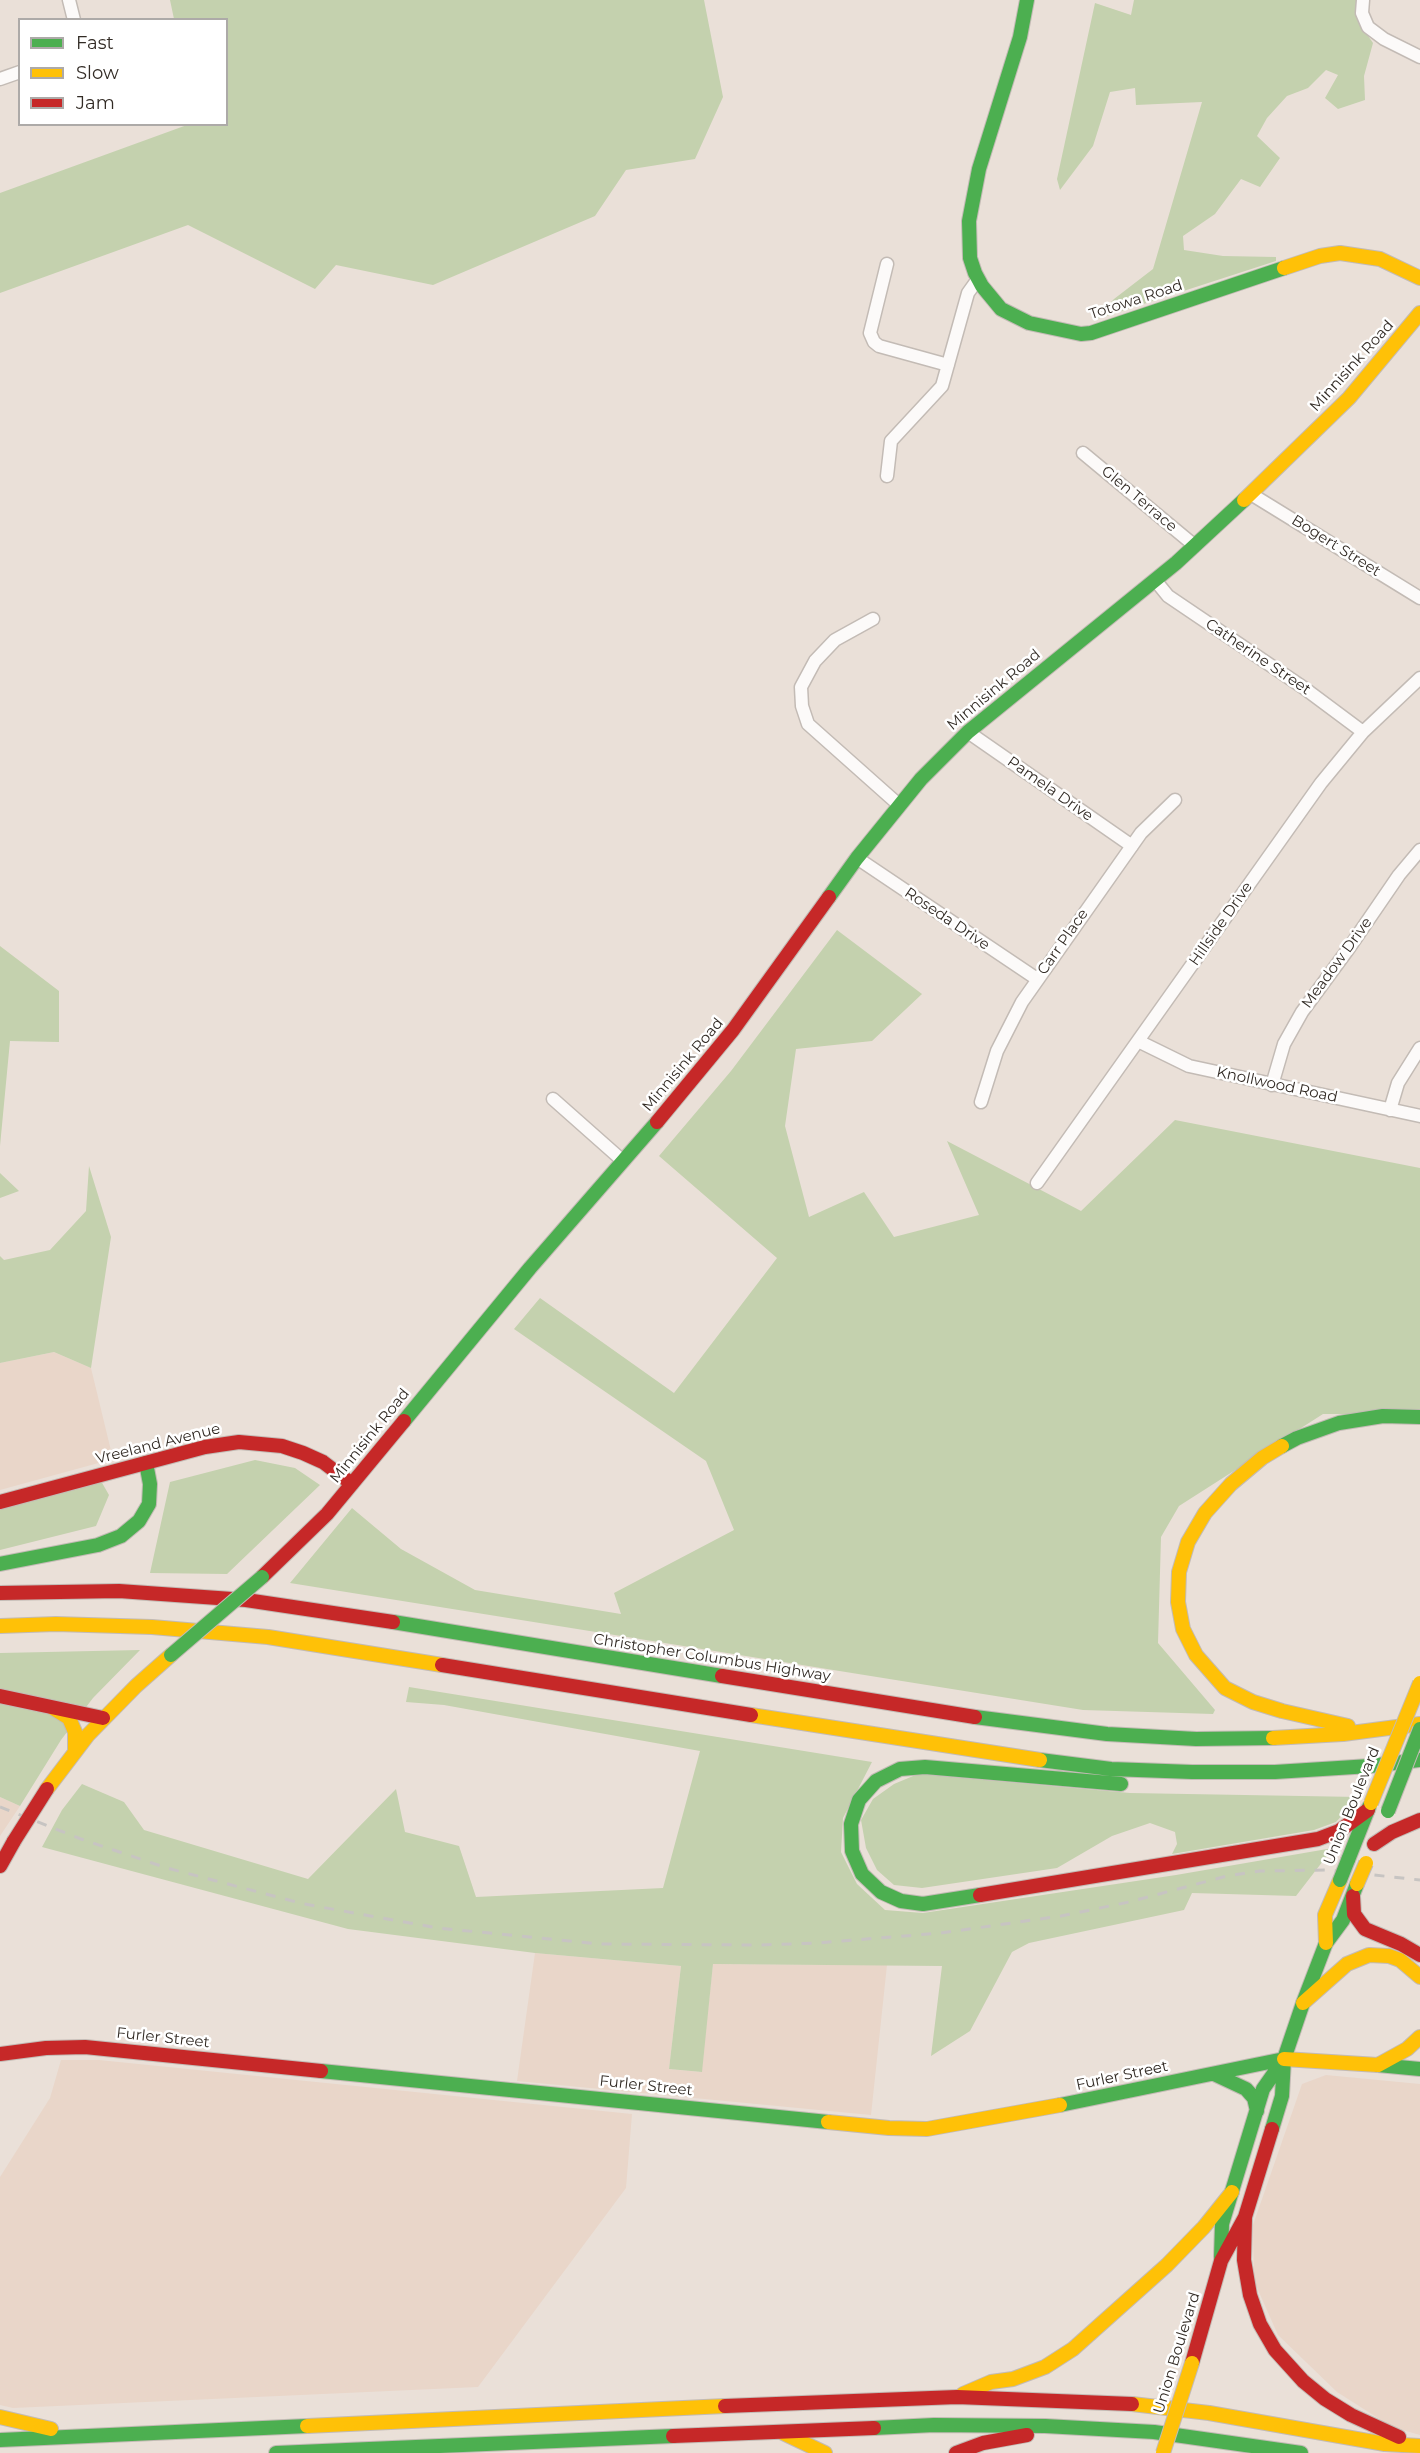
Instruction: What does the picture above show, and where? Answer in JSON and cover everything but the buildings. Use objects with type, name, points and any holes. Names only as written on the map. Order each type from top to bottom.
[{"type":"main road","name":"Totowa Road","points":[[1028,0],[1020,37],[979,169],[971,202],[969,242],[970,258],[978,279],[991,299],[1014,316],[1029,323],[1082,334],[1104,329],[1320,256],[1340,253],[1380,258],[1420,278]]},
{"type":"main road","name":"Minnisink Road","points":[[0,1866],[47,1789],[75,1749],[103,1718],[306,1536],[352,1484],[535,1263],[733,1030],[857,858],[936,762],[968,732],[1195,546],[1349,398],[1420,313]]},
{"type":"main road","points":[[1370,1731],[1253,1702],[1220,1683],[1196,1655],[1183,1629],[1178,1602],[1179,1572],[1188,1542],[1205,1513],[1231,1484],[1262,1458],[1297,1438],[1339,1423],[1383,1416],[1420,1417]]},
{"type":"main road","name":"Vreeland Avenue","points":[[0,1502],[219,1444],[260,1442],[282,1446],[323,1462],[352,1484]]},
{"type":"main road","points":[[0,1564],[98,1545],[121,1536],[139,1521],[149,1504],[150,1485],[146,1463]]},
{"type":"main road","name":"Christopher Columbus Highway","points":[[0,1593],[139,1592],[256,1601],[997,1721],[1077,1731],[1206,1739],[1295,1737],[1420,1724]]},
{"type":"main road","points":[[0,1626],[56,1624],[152,1627],[268,1637],[996,1754],[1112,1768],[1192,1772],[1332,1769],[1420,1760]]},
{"type":"main road","name":"Union Boulevard","points":[[1326,1943],[1325,1915],[1420,1683]]},
{"type":"main road","points":[[0,1696],[103,1718]]},
{"type":"main road","points":[[46,1706],[57,1709],[69,1718],[75,1732],[75,1749]]},
{"type":"main road","name":"Union Boulevard","points":[[1163,2453],[1221,2262],[1245,2217],[1282,2096],[1284,2059],[1303,2002],[1326,1943],[1343,1920],[1420,1730]]},
{"type":"main road","points":[[1131,1784],[1059,1780],[924,1767],[900,1769],[876,1781],[859,1800],[851,1824],[852,1851],[862,1874],[881,1892],[901,1901],[923,1904],[1318,1839],[1339,1831],[1369,1807]]},
{"type":"main road","points":[[1162,1786],[1192,1772]]},
{"type":"main road","points":[[1374,1844],[1392,1832],[1420,1820]]},
{"type":"main road","points":[[1355,1890],[1354,1914],[1365,1929],[1420,1955]]},
{"type":"main road","points":[[1303,2002],[1347,1964],[1369,1955],[1382,1955],[1400,1960],[1420,1977]]},
{"type":"main road","points":[[1378,2065],[1407,2049],[1420,2037]]},
{"type":"main road","name":"Furler Street","points":[[0,2054],[46,2048],[85,2047],[889,2128],[927,2129],[1002,2117],[1284,2059],[1420,2069]]},
{"type":"main road","name":"Union Boulevard","points":[[1221,2262],[1222,2224],[1263,2089],[1284,2059]]},
{"type":"main road","points":[[1214,2074],[1246,2089],[1254,2098],[1257,2111]]},
{"type":"main road","points":[[957,2397],[991,2382],[1013,2379],[1045,2367],[1073,2349],[1167,2265],[1204,2227],[1232,2192]]},
{"type":"main road","points":[[1245,2217],[1244,2260],[1250,2295],[1260,2324],[1275,2350],[1303,2381],[1342,2410],[1386,2432],[1420,2445]]},
{"type":"main road","points":[[0,2440],[957,2397],[1133,2404],[1209,2413],[1385,2444],[1420,2445]]},
{"type":"main road","points":[[0,2417],[82,2435]]},
{"type":"main road","points":[[276,2453],[934,2425],[1070,2427],[1154,2432],[1301,2453]]},
{"type":"main road","points":[[956,2453],[982,2443],[1070,2427]]},
{"type":"main road","points":[[779,2431],[825,2453]]},
{"type":"street","points":[[69,0],[74,18]]},
{"type":"street","points":[[1363,0],[1364,21],[1375,33],[1420,57]]},
{"type":"street","points":[[0,79],[18,73]]},
{"type":"street","points":[[887,264],[870,333],[874,342],[879,346],[948,365]]},
{"type":"street","points":[[886,476],[891,441],[942,386],[968,293],[978,279]]},
{"type":"street","name":"Glen Terrace","points":[[1083,453],[1195,546]]},
{"type":"street","name":"Bogert Street","points":[[1251,494],[1420,598]]},
{"type":"street","name":"Catherine Street","points":[[1155,580],[1168,596],[1304,688],[1363,732]]},
{"type":"street","points":[[873,619],[835,640],[815,661],[801,687],[802,706],[808,724],[899,805]]},
{"type":"street","name":"Hillside Drive","points":[[1037,1183],[1321,783],[1363,732],[1420,678]]},
{"type":"street","name":"Pamela Drive","points":[[968,732],[1132,846]]},
{"type":"street","name":"Carr Place","points":[[981,1102],[1004,1034],[1037,979],[1132,846],[1175,800]]},
{"type":"street","name":"Meadow Drive","points":[[1272,1085],[1284,1044],[1302,1012],[1420,850]]},
{"type":"street","name":"Roseda Drive","points":[[857,858],[1037,979]]},
{"type":"street","name":"Knollwood Road","points":[[1138,1041],[1189,1066],[1420,1116]]},
{"type":"street","points":[[1389,1110],[1398,1083],[1420,1048]]},
{"type":"street","points":[[553,1099],[623,1161]]},
{"type":"shaded area","points":[[54,1352],[91,1368],[113,1459],[0,1490],[0,1363]]},
{"type":"shaded area","points":[[0,1797],[20,1806],[0,1836]]},
{"type":"shaded area","points":[[535,1953],[681,1966],[669,2069],[701,2072],[713,1964],[887,1965],[871,2115],[517,2081]]},
{"type":"shaded area","points":[[61,2060],[99,2060],[632,2114],[626,2188],[478,2387],[13,2408],[0,2405],[0,2177],[50,2098]]},
{"type":"shaded area","points":[[1326,2075],[1420,2084],[1420,2435],[1392,2427],[1337,2392],[1278,2335],[1254,2281],[1253,2225],[1302,2084]]},
{"type":"green space","points":[[170,0],[704,0],[723,97],[695,159],[626,170],[595,216],[433,285],[336,265],[315,289],[188,225],[0,293],[0,193],[184,126],[228,126],[228,18],[174,18]]},
{"type":"green space","points":[[1134,0],[1357,0],[1362,27],[1373,43],[1364,76],[1365,100],[1338,109],[1325,98],[1338,75],[1326,70],[1308,88],[1287,96],[1267,118],[1257,136],[1280,158],[1260,187],[1241,179],[1215,214],[1183,236],[1184,250],[1223,256],[1276,257],[1276,261],[1094,320],[1114,299],[1153,269],[1202,102],[1136,105],[1135,88],[1110,92],[1093,146],[1060,190],[1057,179],[1095,3],[1131,15]]},
{"type":"green space","points":[[837,930],[922,994],[872,1041],[796,1049],[785,1126],[809,1217],[864,1192],[894,1237],[979,1215],[947,1141],[1081,1211],[1175,1120],[1420,1168],[1420,1414],[1323,1414],[1179,1506],[1161,1537],[1158,1643],[1215,1710],[1213,1714],[1083,1710],[290,1583],[352,1508],[401,1549],[475,1590],[621,1614],[614,1593],[734,1530],[706,1461],[514,1329],[540,1298],[674,1393],[777,1258],[659,1156],[731,1071]]},
{"type":"green space","points":[[0,946],[59,991],[59,1042],[10,1041],[0,1146]]},
{"type":"green space","points":[[89,1166],[111,1237],[91,1368],[54,1352],[0,1363],[0,1256],[4,1260],[50,1250],[86,1211]]},
{"type":"green space","points":[[0,1173],[19,1191],[0,1198]]},
{"type":"green space","points":[[255,1460],[295,1468],[320,1485],[227,1574],[150,1573],[170,1482]]},
{"type":"green space","points":[[97,1474],[109,1495],[96,1526],[0,1550],[0,1498]]},
{"type":"green space","points":[[140,1650],[93,1698],[61,1740],[20,1806],[0,1797],[0,1653]]},
{"type":"green space","points":[[409,1687],[872,1762],[843,1818],[841,1852],[857,1884],[885,1910],[923,1913],[1176,1875],[1333,1848],[1296,1896],[1192,1893],[1184,1910],[1029,1943],[1012,1952],[970,2031],[931,2056],[942,1966],[713,1964],[702,2072],[669,2069],[681,1966],[535,1953],[348,1929],[42,1847],[62,1810],[82,1784],[124,1802],[144,1830],[308,1879],[396,1789],[405,1832],[459,1846],[476,1897],[663,1888],[700,1751],[444,1705],[406,1702]]},
{"type":"green space","points":[[918,1774],[1130,1793],[1359,1797],[1336,1822],[1314,1830],[1172,1854],[1177,1844],[1175,1832],[1150,1823],[1112,1836],[1057,1868],[922,1888],[894,1885],[877,1870],[866,1848],[861,1820],[873,1799],[894,1784]]},
{"type":"railway","points":[[0,1807],[81,1839],[167,1868],[304,1904],[438,1928],[600,1944],[760,1945],[941,1933],[1061,1916],[1129,1902],[1227,1876],[1260,1871],[1328,1870],[1420,1880]]},
{"type":"traffic: fast","points":[[1027,0],[1020,37],[979,169],[969,221],[970,258],[975,273],[982,286],[1001,309],[1029,323],[1081,334],[1091,333],[1284,268]]},
{"type":"traffic: fast","points":[[829,897],[857,858],[921,779],[968,732],[1176,563],[1244,500]]},
{"type":"traffic: fast","points":[[404,1421],[530,1268],[657,1122]]},
{"type":"traffic: fast","points":[[1282,1446],[1297,1438],[1339,1423],[1383,1416],[1420,1417]]},
{"type":"traffic: fast","points":[[0,1564],[98,1545],[121,1536],[139,1521],[149,1504],[150,1484],[146,1463]]},
{"type":"traffic: fast","points":[[171,1655],[262,1577]]},
{"type":"traffic: fast","points":[[393,1622],[722,1676]]},
{"type":"traffic: fast","points":[[975,1717],[1107,1734],[1196,1739],[1273,1738]]},
{"type":"traffic: fast","points":[[1388,1811],[1420,1729]]},
{"type":"traffic: fast","points":[[1040,1760],[1111,1769],[1192,1772],[1275,1772],[1370,1766],[1420,1760]]},
{"type":"traffic: fast","points":[[980,1895],[923,1904],[901,1901],[881,1892],[862,1874],[852,1851],[851,1824],[859,1800],[876,1781],[900,1769],[925,1767],[1121,1784]]},
{"type":"traffic: fast","points":[[1348,1860],[1369,1807]]},
{"type":"traffic: fast","points":[[1340,1880],[1348,1860]]},
{"type":"traffic: fast","points":[[1272,2129],[1282,2096],[1284,2059],[1303,2003],[1326,1943],[1343,1920],[1357,1884]]},
{"type":"traffic: fast","points":[[1060,2105],[1284,2059]]},
{"type":"traffic: fast","points":[[1221,2257],[1222,2224],[1263,2089],[1284,2059]]},
{"type":"traffic: fast","points":[[1378,2065],[1420,2069]]},
{"type":"traffic: fast","points":[[321,2071],[828,2122]]},
{"type":"traffic: fast","points":[[1214,2074],[1246,2089],[1254,2098],[1257,2111]]},
{"type":"traffic: fast","points":[[874,2428],[934,2425],[1045,2426],[1154,2432],[1301,2453]]},
{"type":"traffic: fast","points":[[0,2440],[307,2426]]},
{"type":"traffic: fast","points":[[276,2453],[673,2436]]},
{"type":"traffic: slow","points":[[1284,268],[1320,256],[1340,253],[1380,259],[1420,278]]},
{"type":"traffic: slow","points":[[1244,500],[1349,398],[1420,313]]},
{"type":"traffic: slow","points":[[1282,1446],[1262,1458],[1231,1484],[1205,1513],[1188,1542],[1179,1572],[1178,1602],[1183,1629],[1196,1655],[1225,1688],[1253,1702],[1282,1711],[1348,1726]]},
{"type":"traffic: slow","points":[[0,1626],[56,1624],[152,1627],[268,1637],[442,1665]]},
{"type":"traffic: slow","points":[[47,1789],[88,1735],[136,1686],[171,1655]]},
{"type":"traffic: slow","points":[[1371,1803],[1420,1683]]},
{"type":"traffic: slow","points":[[53,1708],[69,1718],[75,1732],[75,1749]]},
{"type":"traffic: slow","points":[[751,1715],[1040,1760]]},
{"type":"traffic: slow","points":[[1273,1738],[1343,1734],[1420,1724]]},
{"type":"traffic: slow","points":[[1357,1884],[1366,1863]]},
{"type":"traffic: slow","points":[[1326,1943],[1325,1915],[1340,1880]]},
{"type":"traffic: slow","points":[[1303,2003],[1347,1964],[1369,1955],[1389,1956],[1400,1960],[1420,1977]]},
{"type":"traffic: slow","points":[[1284,2059],[1378,2065],[1407,2049],[1420,2037]]},
{"type":"traffic: slow","points":[[828,2122],[927,2129],[1060,2105]]},
{"type":"traffic: slow","points":[[963,2394],[991,2382],[1013,2379],[1045,2367],[1073,2349],[1167,2265],[1204,2227],[1232,2192]]},
{"type":"traffic: slow","points":[[1163,2453],[1192,2363]]},
{"type":"traffic: slow","points":[[1132,2404],[1209,2413],[1385,2444],[1420,2446]]},
{"type":"traffic: slow","points":[[307,2426],[725,2406]]},
{"type":"traffic: slow","points":[[0,2417],[51,2429]]},
{"type":"traffic: slow","points":[[783,2433],[825,2453]]},
{"type":"traffic: jam","points":[[657,1122],[733,1030],[829,897]]},
{"type":"traffic: jam","points":[[262,1577],[327,1514],[404,1421]]},
{"type":"traffic: jam","points":[[0,1502],[205,1447],[239,1442],[282,1446],[303,1453],[323,1462],[352,1484]]},
{"type":"traffic: jam","points":[[0,1593],[119,1591],[246,1600],[393,1622]]},
{"type":"traffic: jam","points":[[442,1665],[751,1715]]},
{"type":"traffic: jam","points":[[722,1676],[975,1717]]},
{"type":"traffic: jam","points":[[0,1696],[103,1718]]},
{"type":"traffic: jam","points":[[14,1841],[47,1789]]},
{"type":"traffic: jam","points":[[980,1895],[1318,1839],[1339,1831],[1368,1810]]},
{"type":"traffic: jam","points":[[1374,1844],[1392,1832],[1420,1820]]},
{"type":"traffic: jam","points":[[0,1866],[14,1841]]},
{"type":"traffic: jam","points":[[1353,1896],[1354,1914],[1365,1929],[1401,1944],[1420,1955]]},
{"type":"traffic: jam","points":[[0,2054],[46,2048],[85,2047],[321,2071]]},
{"type":"traffic: jam","points":[[1192,2363],[1221,2261],[1245,2217],[1272,2129]]},
{"type":"traffic: jam","points":[[1245,2217],[1244,2260],[1250,2295],[1260,2324],[1275,2350],[1303,2381],[1325,2399],[1351,2415],[1399,2437]]},
{"type":"traffic: jam","points":[[725,2406],[957,2397],[1132,2404]]},
{"type":"traffic: jam","points":[[673,2436],[874,2428]]},
{"type":"traffic: jam","points":[[956,2453],[983,2443],[1027,2435]]}]
